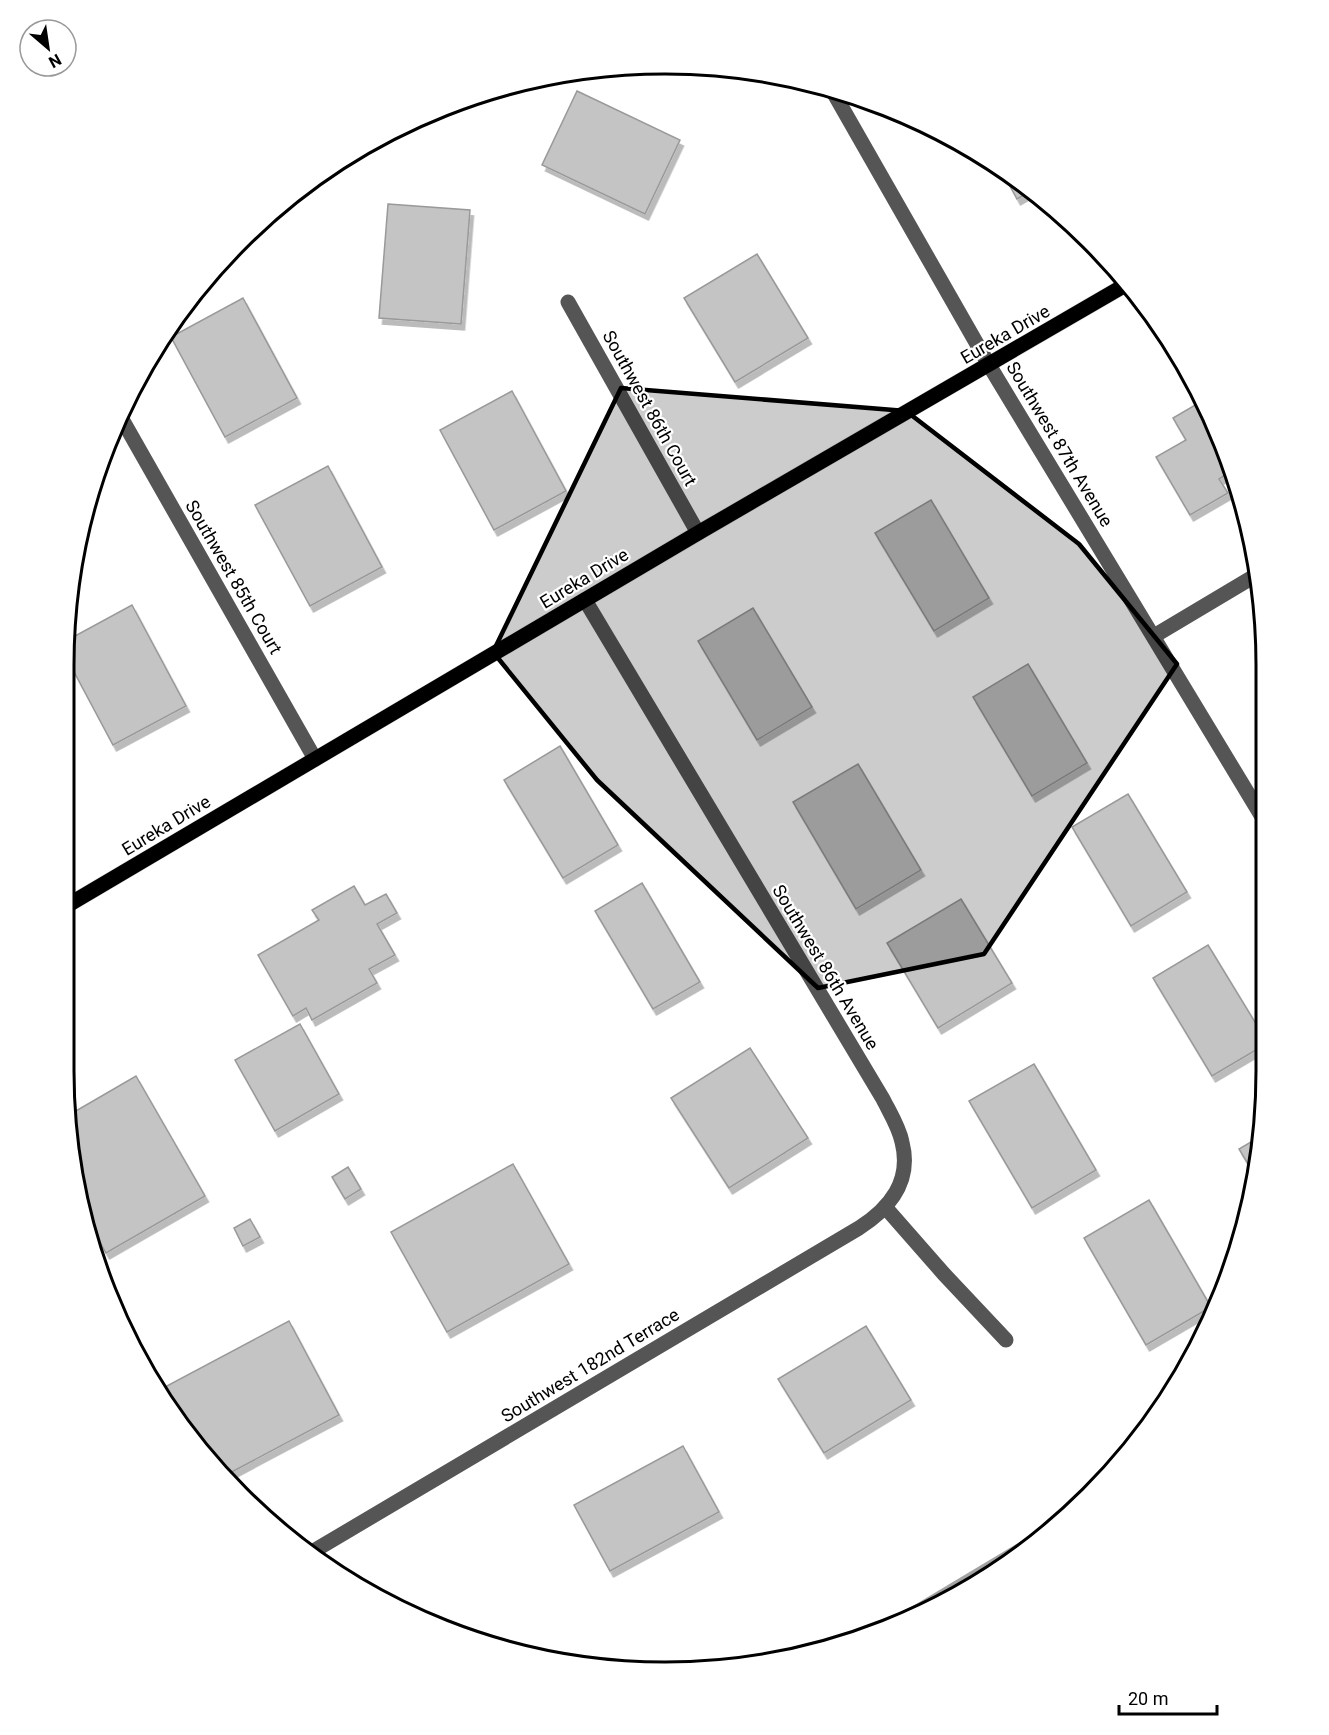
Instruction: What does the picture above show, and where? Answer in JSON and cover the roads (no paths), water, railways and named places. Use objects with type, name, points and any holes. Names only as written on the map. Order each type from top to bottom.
[{"type":"main road","name":"Eureka Drive","points":[[74,901],[698,533],[1120,288]]},
{"type":"street","name":"Southwest 87th Avenue","points":[[838,100],[989,365],[1256,808]]},
{"type":"street","name":"Southwest 86th Court","points":[[568,302],[698,533]]},
{"type":"street","name":"Southwest 85th Court","points":[[125,424],[315,759]]},
{"type":"street","points":[[1154,636],[1249,579]]},
{"type":"street","name":"Southwest 86th Avenue","points":[[585,600],[894,1121],[903,1143],[904,1165],[900,1185],[886,1208]]},
{"type":"street","points":[[886,1208],[1006,1340]]},
{"type":"street","name":"Southwest 182nd Terrace","points":[[318,1549],[859,1228],[886,1208]]}]
